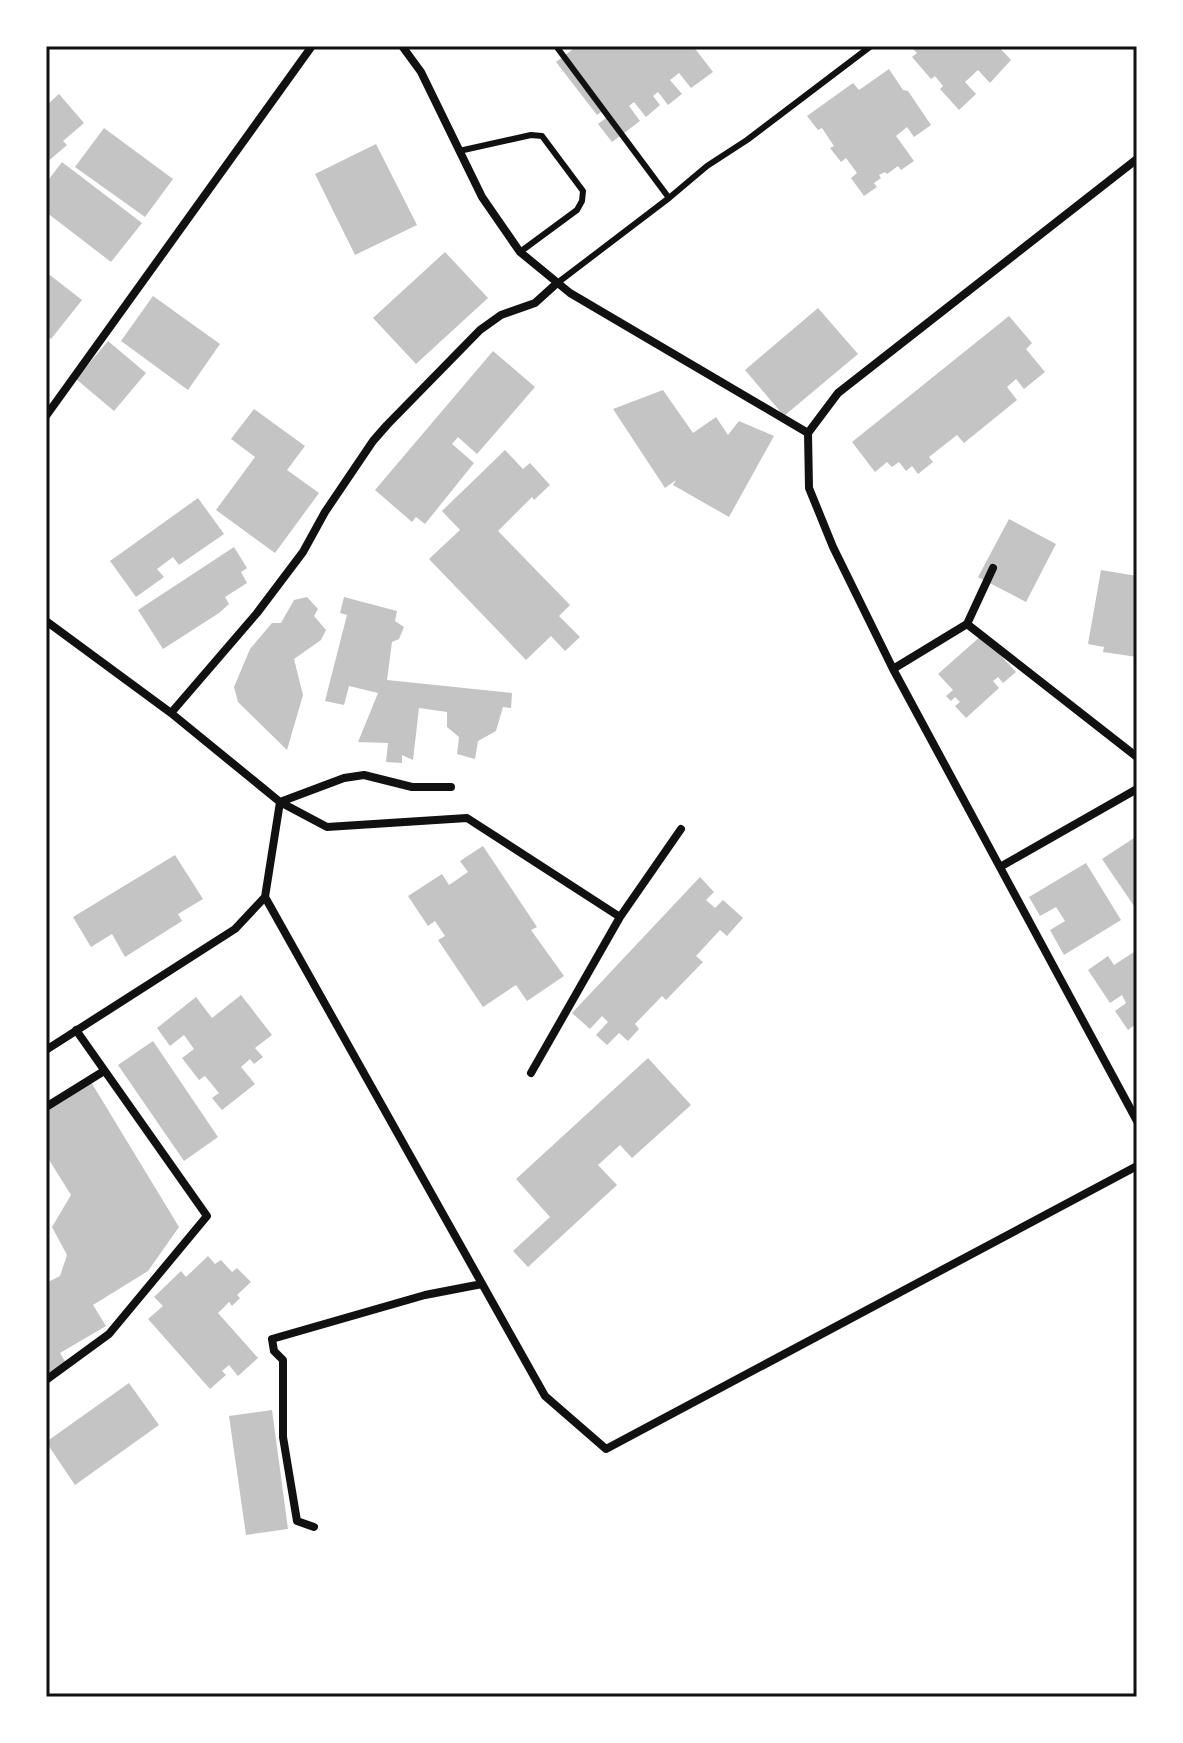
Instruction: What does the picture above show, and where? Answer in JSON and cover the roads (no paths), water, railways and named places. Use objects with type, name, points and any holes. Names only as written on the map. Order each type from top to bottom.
[{"type":"street","points":[[46,416],[312,46]]},
{"type":"street","points":[[402,46],[421,72],[482,197],[520,252],[556,284],[808,433]]},
{"type":"street","points":[[1137,159],[838,393],[808,433],[809,488],[833,547],[893,669],[1137,1121]]},
{"type":"street","points":[[171,713],[257,613],[303,552],[356,465],[387,425],[480,330],[501,315],[535,303],[556,284]]},
{"type":"street","points":[[893,669],[967,624],[993,568]]},
{"type":"street","points":[[46,621],[171,713],[280,802],[327,827],[467,818],[620,917]]},
{"type":"street","points":[[967,624],[1137,757]]},
{"type":"street","points":[[280,802],[344,778],[364,775],[412,787],[451,787]]},
{"type":"street","points":[[1000,867],[1137,789]]},
{"type":"street","points":[[46,1050],[235,929],[265,897],[280,802]]},
{"type":"street","points":[[531,1073],[620,917],[681,829]]},
{"type":"street","points":[[265,897],[545,1396],[606,1449],[1137,1166]]},
{"type":"street","points":[[46,1380],[109,1334],[207,1216],[76,1030]]},
{"type":"street","points":[[46,1107],[104,1071]]},
{"type":"street","points":[[314,1527],[297,1521],[283,1437],[283,1360],[274,1351],[272,1339],[425,1295],[482,1284]]},
{"type":"lane","points":[[556,46],[669,198]]},
{"type":"lane","points":[[556,284],[707,166],[747,140],[871,46]]},
{"type":"lane","points":[[459,151],[531,135],[542,136],[583,191],[577,210],[520,252]]}]
